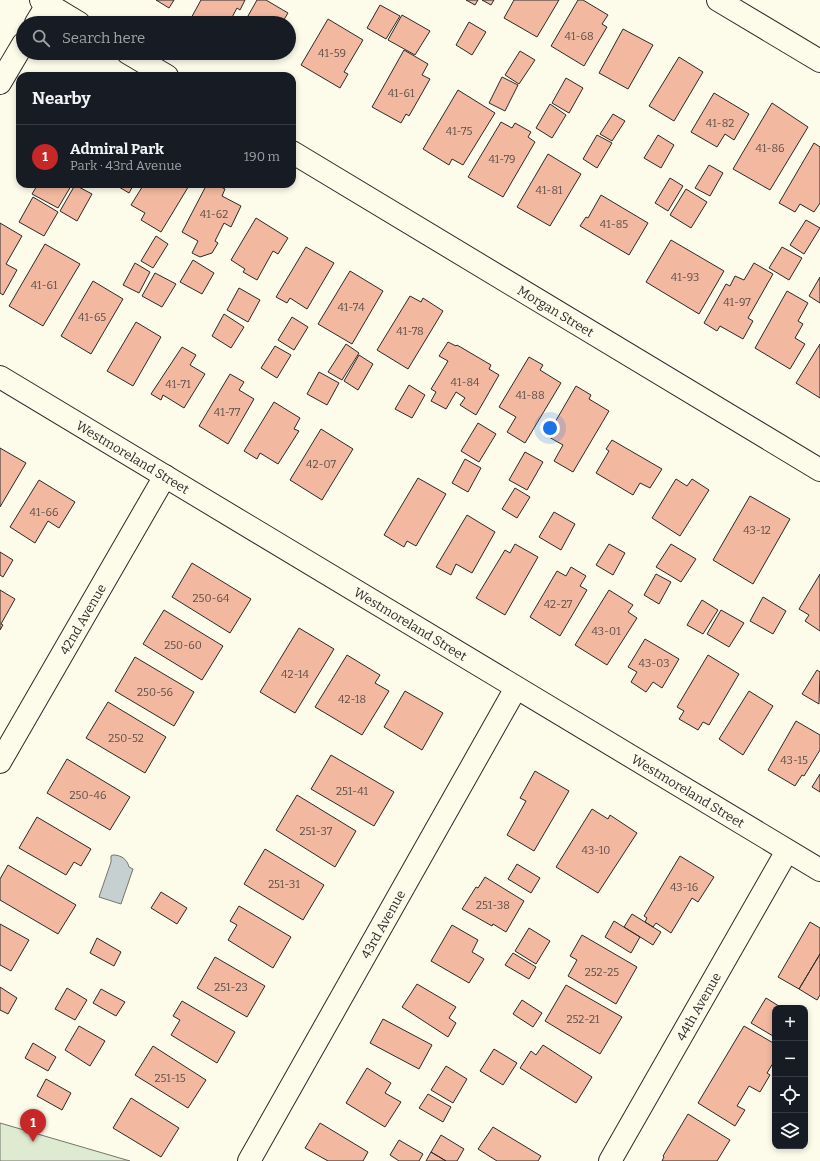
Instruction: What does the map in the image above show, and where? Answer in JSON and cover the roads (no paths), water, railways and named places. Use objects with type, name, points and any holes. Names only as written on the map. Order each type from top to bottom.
[{"type":"street","points":[[718,0],[820,61]]},
{"type":"street","points":[[39,16],[46,1],[68,16]]},
{"type":"street","points":[[0,83],[16,56]]},
{"type":"street","points":[[140,60],[160,72]]},
{"type":"street","name":"Morgan Street","points":[[296,154],[820,470]]},
{"type":"street","name":"Westmoreland Street","points":[[0,377],[820,870]]},
{"type":"street","name":"42nd Avenue","points":[[0,762],[165,476]]},
{"type":"street","name":"43rd Avenue","points":[[249,1161],[516,688]]},
{"type":"street","name":"44th Avenue","points":[[610,1161],[787,851]]},
{"type":"place","name":"Admiral Park","points":[[33,1142]]}]
